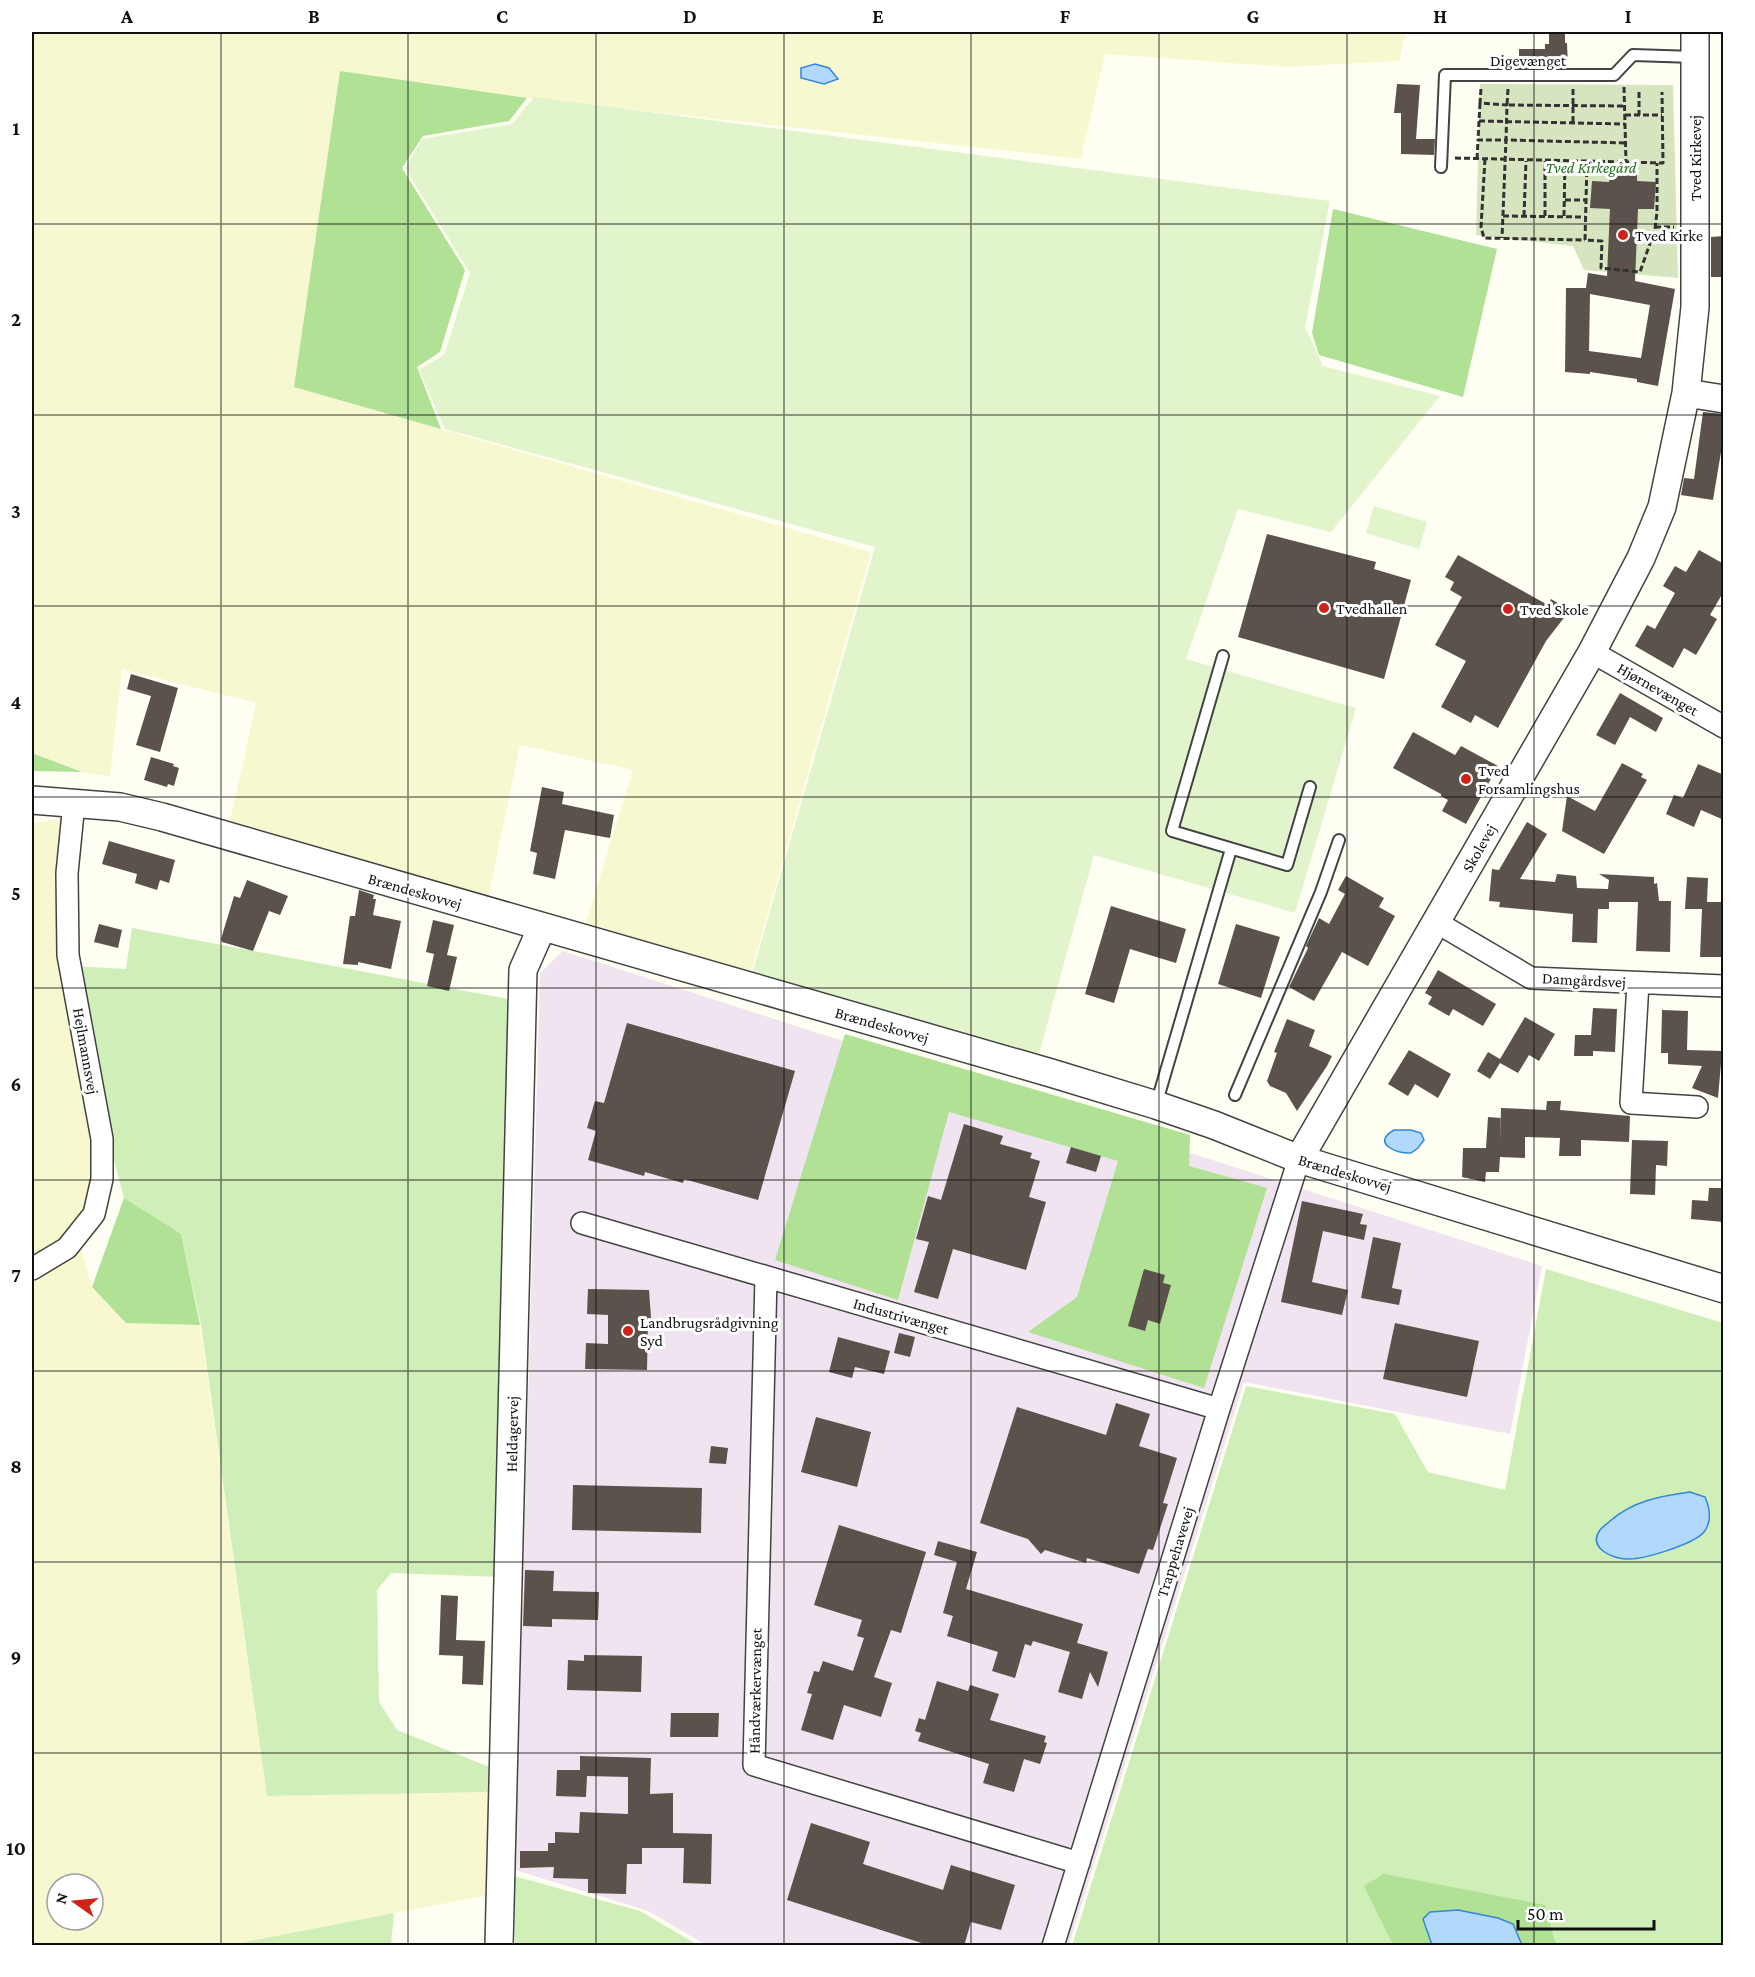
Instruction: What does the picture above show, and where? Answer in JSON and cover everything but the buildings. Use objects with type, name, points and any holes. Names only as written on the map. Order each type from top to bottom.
[{"type":"street","name":"Tved Kirkevej","points":[[1686,393],[1695,307],[1694,44]]},
{"type":"street","points":[[1686,393],[1724,399]]},
{"type":"street","name":"Skolevej","points":[[1299,1160],[1592,652],[1641,558],[1662,507],[1686,393]]},
{"type":"street","name":"Hjørnevænget","points":[[1592,652],[1724,727]]},
{"type":"street","name":"Brændeskovvej","points":[[32,800],[120,807],[162,817],[1156,1105],[1214,1125],[1299,1160],[1724,1289]]},
{"type":"street","name":"Hejlmannsvej","points":[[32,1269],[67,1248],[94,1214],[102,1179],[102,1138],[68,955],[68,873],[74,803]]},
{"type":"street","name":"Damgårdsvej","points":[[1436,922],[1531,978],[1724,986]]},
{"type":"street","name":"Heldagervej","points":[[499,1946],[523,970],[542,927]]},
{"type":"street","name":"Damgårdsvej","points":[[1638,982],[1632,1103],[1697,1107]]},
{"type":"street","name":"Trappehavevej","points":[[1053,1946],[1219,1409],[1299,1160]]},
{"type":"street","name":"Industrivænget","points":[[582,1223],[1219,1409]]},
{"type":"street","name":"Håndværkervænget","points":[[766,1277],[753,1765],[1079,1863]]},
{"type":"lane","points":[[1614,75],[1633,55],[1694,44]]},
{"type":"lane","name":"Digevænget","points":[[1441,162],[1445,75],[1614,75]]},
{"type":"lane","points":[[1222,656],[1172,831],[1287,865],[1310,787]]},
{"type":"lane","points":[[1234,1095],[1321,892],[1339,840]]},
{"type":"lane","points":[[1156,1105],[1231,849]]},
{"type":"path","points":[[1614,75],[1623,81],[1626,162]]},
{"type":"path","points":[[1477,159],[1481,85]]},
{"type":"path","points":[[1502,238],[1508,86]]},
{"type":"path","points":[[1573,123],[1573,87],[1583,87]]},
{"type":"path","points":[[1639,92],[1639,115]]},
{"type":"path","points":[[1441,162],[1485,159],[1663,163],[1662,92]]},
{"type":"path","points":[[1480,103],[1624,106]]},
{"type":"path","points":[[1625,116],[1662,115]]},
{"type":"path","points":[[1479,121],[1625,124]]},
{"type":"path","points":[[1478,140],[1626,143]]},
{"type":"path","points":[[1485,159],[1480,227],[1484,237],[1602,241],[1601,268],[1640,272],[1655,229],[1657,162]]},
{"type":"path","points":[[1524,216],[1526,161]]},
{"type":"path","points":[[1545,161],[1545,217]]},
{"type":"path","points":[[1564,161],[1564,217]]},
{"type":"path","points":[[1585,240],[1587,162]]},
{"type":"path","points":[[1564,200],[1586,200]]},
{"type":"path","points":[[1503,216],[1586,217]]},
{"type":"shaded area","points":[[563,951],[1542,1266],[1510,1434],[1244,1382],[1069,1945],[706,1945],[648,1911],[515,1870],[540,973]]},
{"type":"green space","points":[[32,32],[1406,32],[1399,61],[1287,67],[1105,54],[1081,159],[527,98],[340,71],[294,387],[871,552],[749,979],[584,929],[633,770],[520,745],[488,899],[230,822],[256,703],[122,669],[110,777],[82,772],[32,753]]},
{"type":"green space","points":[[340,71],[527,98],[509,121],[423,136],[402,168],[465,270],[440,352],[417,367],[441,429],[294,387]]},
{"type":"green space","name":"Tved Kirkegård","points":[[1480,84],[1673,85],[1678,278],[1584,270],[1573,246],[1476,235]]},
{"type":"green space","points":[[534,97],[1330,201],[1305,327],[1323,366],[1440,396],[1331,532],[1238,509],[1186,659],[1356,708],[1295,913],[1094,855],[1038,1057],[752,974],[875,547],[445,429],[419,370],[444,355],[470,273],[405,168],[422,139],[512,124]]},
{"type":"green space","points":[[1333,209],[1497,249],[1463,397],[1319,355],[1312,333]]},
{"type":"green space","points":[[1374,506],[1427,522],[1419,549],[1366,533]]},
{"type":"green space","points":[[32,753],[82,772],[32,771]]},
{"type":"green space","points":[[62,819],[95,1140],[94,1181],[86,1210],[65,1241],[32,1264],[32,823]]},
{"type":"green space","points":[[132,928],[508,999],[501,1577],[391,1573],[377,1590],[379,1702],[397,1730],[492,1768],[492,1792],[267,1796],[201,1325],[181,1235],[124,1198],[73,966],[126,969]]},
{"type":"green space","points":[[845,1034],[1190,1135],[1189,1166],[1267,1188],[1204,1388],[1028,1332],[1077,1297],[1118,1161],[949,1112],[898,1300],[775,1260]]},
{"type":"green space","points":[[124,1198],[181,1234],[200,1325],[126,1323],[92,1287]]},
{"type":"green space","points":[[80,1245],[92,1287],[126,1323],[200,1325],[267,1796],[492,1792],[494,1894],[230,1945],[32,1945],[32,1279]]},
{"type":"green space","points":[[1546,1269],[1723,1323],[1723,1945],[1072,1946],[1246,1386],[1395,1414],[1428,1472],[1505,1490]]},
{"type":"green space","points":[[1384,1874],[1545,1905],[1556,1945],[1393,1945],[1364,1886]]},
{"type":"green space","points":[[514,1876],[640,1911],[698,1945],[515,1945]]},
{"type":"green space","points":[[394,1913],[391,1945],[230,1945]]},
{"type":"water","points":[[815,64],[829,68],[838,79],[824,84],[801,78],[801,68]]},
{"type":"water","points":[[1394,1130],[1411,1130],[1421,1133],[1424,1140],[1411,1153],[1393,1150],[1385,1143],[1385,1139]]},
{"type":"water","points":[[1690,1492],[1705,1497],[1709,1510],[1708,1524],[1698,1537],[1668,1550],[1634,1559],[1609,1555],[1599,1547],[1597,1536],[1600,1530],[1619,1514],[1638,1504]]},
{"type":"water","points":[[1458,1910],[1498,1918],[1513,1924],[1522,1945],[1432,1945],[1423,1919],[1430,1912]]},
{"type":"place","name":"Tved Kirke","points":[[1623,235]]},
{"type":"place","name":"Tvedhallen","points":[[1324,608]]},
{"type":"place","name":"Tved Skole","points":[[1508,609]]},
{"type":"place","name":"Tved Forsamlingshus","points":[[1466,779]]},
{"type":"place","name":"Landbrugsrådgivning Syd","points":[[628,1331]]}]
